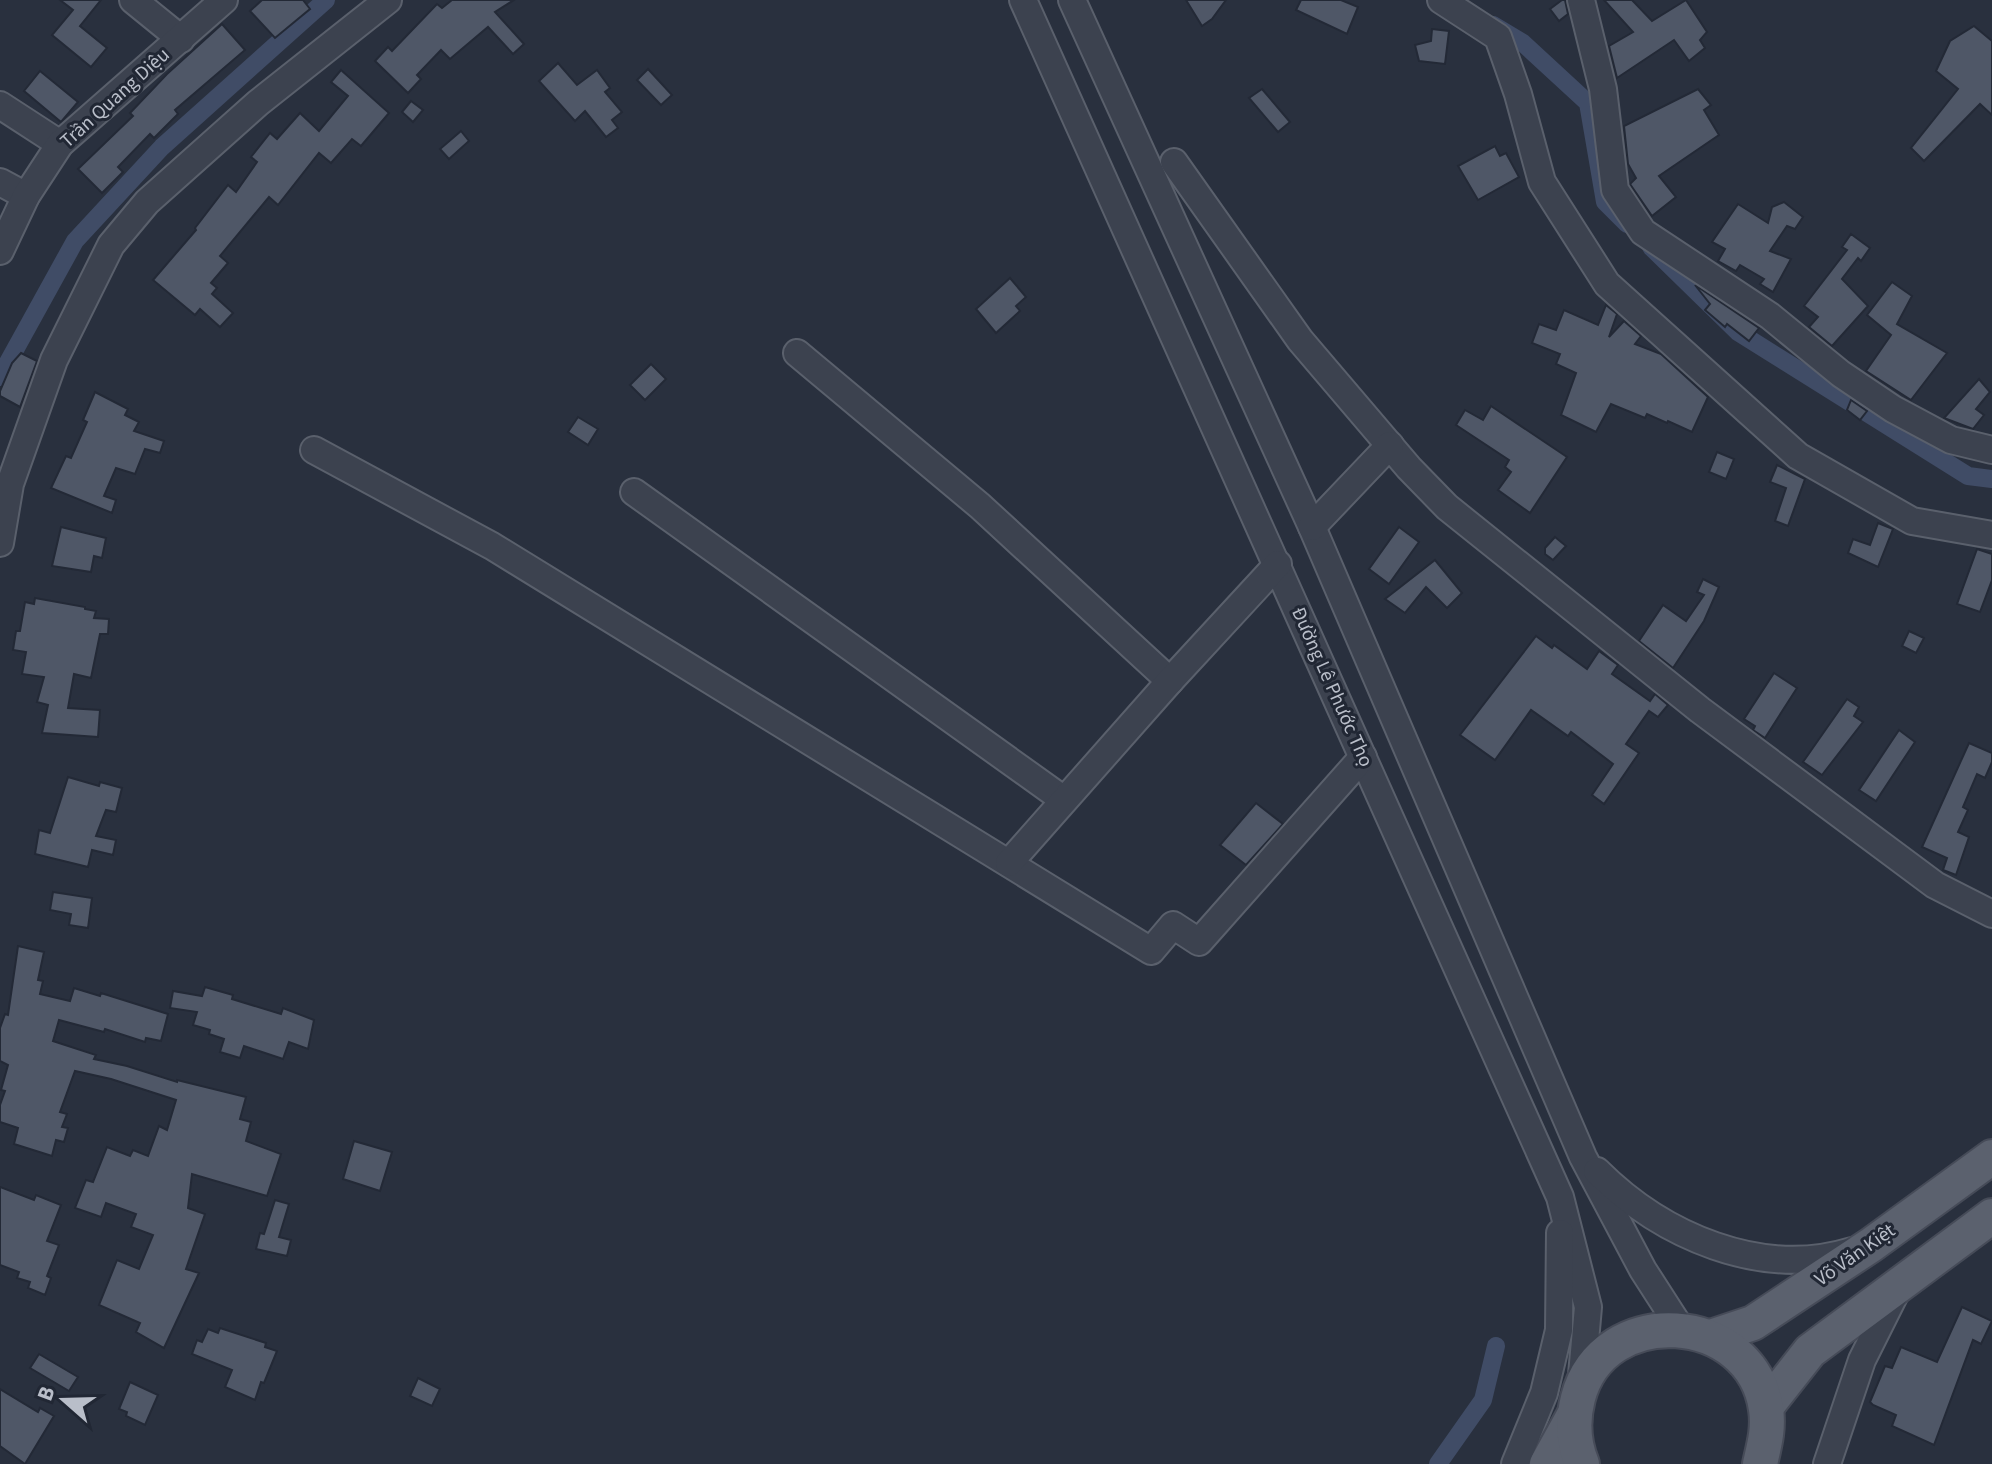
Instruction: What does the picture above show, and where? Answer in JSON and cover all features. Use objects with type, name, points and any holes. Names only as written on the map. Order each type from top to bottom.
[{"type":"main road","name":"Võ Văn Kiệt","points":[[1577,1402],[1598,1361],[1621,1341],[1650,1330],[1696,1333],[1753,1323],[1871,1245],[1992,1157]]},
{"type":"main road","points":[[1766,1407],[1810,1351],[1988,1221]]},
{"type":"main road","points":[[1696,1333],[1736,1354],[1755,1378],[1766,1407],[1767,1437],[1760,1464]]},
{"type":"main road","points":[[1547,1464],[1577,1402]]},
{"type":"main road","points":[[1577,1402],[1575,1448],[1582,1464]]},
{"type":"street","points":[[133,0],[181,39]]},
{"type":"street","name":"Trần Quang Diệu","points":[[0,251],[26,196],[60,144],[224,0]]},
{"type":"street","points":[[0,543],[10,484],[29,426],[54,360],[111,245],[147,202],[258,103],[388,0]]},
{"type":"street","name":"Đường Lê Phước Thọ","points":[[1023,0],[1560,1197],[1588,1307],[1577,1402]]},
{"type":"street","points":[[1072,0],[1312,527],[1583,1157],[1643,1270],[1696,1333]]},
{"type":"street","points":[[1441,0],[1498,37],[1518,94],[1542,182],[1607,284],[1798,456],[1912,521],[1992,535]]},
{"type":"street","points":[[1581,0],[1603,89],[1615,190],[1643,232],[1770,316],[1841,374],[1893,409],[1951,440],[1992,450]]},
{"type":"street","points":[[0,105],[60,144]]},
{"type":"street","points":[[1174,162],[1300,340],[1447,507],[1665,683],[1935,885],[1992,914]]},
{"type":"street","points":[[0,182],[26,196]]},
{"type":"street","points":[[797,353],[980,506],[1170,681]]},
{"type":"street","points":[[1312,527],[1390,445]]},
{"type":"street","points":[[314,450],[492,546],[1151,951],[1173,925],[1199,942],[1363,757]]},
{"type":"street","points":[[634,492],[1064,800]]},
{"type":"street","points":[[1009,863],[1278,564]]},
{"type":"street","points":[[1583,1157],[1617,1191],[1700,1241],[1726,1250],[1788,1261],[1824,1259],[1871,1245]]},
{"type":"street","points":[[1515,1464],[1544,1393],[1559,1330],[1560,1197]]},
{"type":"street","points":[[1827,1464],[1862,1360],[1899,1284]]},
{"type":"building","points":[[60,0],[101,0],[80,26],[107,48],[91,67],[52,35],[73,10]]},
{"type":"building","points":[[262,0],[303,0],[310,9],[275,38],[250,11]]},
{"type":"building","points":[[452,0],[514,0],[495,12],[524,44],[513,54],[488,27],[450,59],[441,50],[417,75],[421,79],[408,93],[375,61],[388,47],[392,51],[437,4],[442,8]]},
{"type":"building","points":[[1186,0],[1226,0],[1212,19],[1202,26]]},
{"type":"building","points":[[1301,0],[1341,0],[1358,7],[1347,34],[1296,10]]},
{"type":"building","points":[[1565,0],[1568,14],[1559,21],[1550,9]]},
{"type":"building","points":[[1604,0],[1632,0],[1652,21],[1686,0],[1707,32],[1700,40],[1705,48],[1689,61],[1674,40],[1617,78],[1609,46],[1633,32]]},
{"type":"building","points":[[222,24],[245,50],[175,110],[178,114],[154,138],[150,134],[118,167],[123,172],[102,193],[78,169],[133,116],[130,113],[167,74]]},
{"type":"building","points":[[1974,26],[1992,41],[1992,115],[1980,104],[1924,161],[1911,148],[1958,89],[1936,71],[1950,41]]},
{"type":"building","points":[[1432,29],[1449,31],[1445,64],[1419,61],[1415,45],[1431,41]]},
{"type":"building","points":[[558,63],[577,85],[597,70],[610,88],[605,92],[622,112],[612,120],[618,128],[606,137],[585,111],[575,121],[539,81]]},
{"type":"building","points":[[648,69],[672,95],[661,105],[637,80]]},
{"type":"building","points":[[341,70],[389,113],[361,146],[352,139],[331,163],[319,153],[278,205],[269,197],[220,256],[228,263],[211,283],[217,288],[212,294],[233,313],[220,327],[200,309],[195,315],[153,280],[196,230],[228,185],[236,192],[257,162],[251,157],[270,133],[277,139],[300,113],[319,131],[348,96],[331,82]]},
{"type":"building","points":[[40,71],[78,102],[61,122],[24,91]]},
{"type":"building","points":[[1262,89],[1290,122],[1278,132],[1249,98]]},
{"type":"building","points":[[1698,89],[1711,105],[1704,110],[1719,135],[1659,176],[1676,197],[1652,216],[1630,184],[1636,178],[1628,164],[1624,126]]},
{"type":"building","points":[[411,101],[423,110],[413,122],[402,112]]},
{"type":"building","points":[[461,131],[469,141],[449,159],[440,149]]},
{"type":"building","points":[[1495,146],[1500,156],[1506,153],[1519,177],[1478,200],[1458,166]]},
{"type":"building","points":[[1784,202],[1803,217],[1795,229],[1787,226],[1770,251],[1791,259],[1773,292],[1760,284],[1764,279],[1740,265],[1736,271],[1718,261],[1725,249],[1712,242],[1738,204],[1768,223],[1772,207]]},
{"type":"building","points":[[1851,234],[1870,248],[1842,279],[1868,306],[1832,346],[1809,327],[1818,317],[1804,306],[1847,250],[1842,247]]},
{"type":"building","points":[[1010,278],[1026,297],[1016,306],[1020,311],[996,333],[976,309]]},
{"type":"building","points":[[1892,282],[1912,296],[1897,324],[1947,353],[1911,400],[1866,371],[1891,335],[1867,315]]},
{"type":"building","points":[[1695,285],[1759,328],[1749,341],[1705,310],[1710,304]]},
{"type":"building","points":[[1606,305],[1617,314],[1609,337],[1624,321],[1641,336],[1635,344],[1661,354],[1708,397],[1692,432],[1668,421],[1647,414],[1645,418],[1611,404],[1596,432],[1561,415],[1576,373],[1556,364],[1560,354],[1532,343],[1539,324],[1556,330],[1564,310],[1598,325]]},
{"type":"building","points":[[21,353],[37,361],[20,407],[0,396],[0,391],[12,363]]},
{"type":"building","points":[[651,364],[666,379],[645,400],[630,385]]},
{"type":"building","points":[[1979,379],[1990,392],[1976,409],[1984,415],[1973,429],[1944,418]]},
{"type":"building","points":[[95,392],[128,409],[125,415],[139,422],[134,431],[164,441],[160,453],[145,449],[135,474],[116,468],[104,496],[116,500],[112,513],[51,488],[66,456],[71,458],[87,422],[83,420]]},
{"type":"building","points":[[1851,400],[1867,411],[1860,420],[1847,410]]},
{"type":"building","points":[[1491,406],[1567,457],[1530,513],[1498,490],[1511,472],[1505,467],[1509,460],[1456,425],[1465,410],[1483,420]]},
{"type":"building","points":[[578,417],[598,429],[588,445],[568,432]]},
{"type":"building","points":[[1717,452],[1734,459],[1726,479],[1709,472]]},
{"type":"building","points":[[1777,465],[1805,479],[1788,526],[1775,521],[1786,488],[1770,482]]},
{"type":"building","points":[[1878,523],[1893,529],[1878,567],[1848,553],[1853,539],[1870,545]]},
{"type":"building","points":[[61,527],[106,538],[102,558],[94,556],[91,572],[52,566]]},
{"type":"building","points":[[1399,527],[1419,542],[1389,584],[1369,569]]},
{"type":"building","points":[[1555,537],[1566,546],[1553,560],[1545,554],[1545,548]]},
{"type":"building","points":[[1977,549],[1992,554],[1992,580],[1980,612],[1957,604]]},
{"type":"building","points":[[1435,560],[1462,593],[1447,608],[1426,587],[1405,613],[1385,599]]},
{"type":"building","points":[[1703,579],[1719,587],[1704,621],[1673,668],[1639,641],[1663,605],[1686,621],[1704,595],[1697,592]]},
{"type":"building","points":[[35,598],[85,607],[96,611],[94,618],[109,619],[108,634],[100,634],[91,678],[74,674],[68,708],[100,710],[98,737],[42,733],[48,705],[37,702],[44,677],[22,674],[26,652],[13,650],[25,602],[34,604]]},
{"type":"building","points":[[1909,631],[1924,638],[1916,653],[1902,646]]},
{"type":"building","points":[[1536,636],[1587,669],[1599,651],[1618,665],[1612,674],[1650,701],[1655,694],[1668,705],[1658,717],[1649,711],[1626,744],[1639,753],[1604,804],[1592,795],[1613,764],[1571,732],[1568,736],[1531,710],[1495,760],[1460,735]]},
{"type":"building","points":[[1774,673],[1797,688],[1765,738],[1744,719]]},
{"type":"building","points":[[1847,699],[1859,707],[1854,716],[1863,722],[1822,775],[1803,762]]},
{"type":"building","points":[[1899,730],[1915,742],[1876,801],[1859,790]]},
{"type":"building","points":[[1969,743],[1992,753],[1992,762],[1985,778],[1977,774],[1963,807],[1968,810],[1958,832],[1969,837],[1956,875],[1943,870],[1947,858],[1922,847]]},
{"type":"building","points":[[68,777],[99,786],[100,782],[122,788],[116,812],[106,810],[96,836],[116,840],[113,855],[92,850],[88,867],[35,854],[39,830],[50,833]]},
{"type":"building","points":[[1256,803],[1283,824],[1246,865],[1220,845]]},
{"type":"building","points":[[53,892],[92,898],[88,928],[69,925],[71,914],[50,910]]},
{"type":"building","points":[[18,946],[44,952],[38,980],[43,981],[40,994],[70,1001],[74,988],[168,1014],[161,1041],[146,1038],[145,1042],[105,1029],[104,1032],[59,1020],[53,1041],[96,1055],[94,1059],[246,1097],[240,1119],[251,1122],[246,1141],[281,1154],[267,1196],[192,1174],[188,1208],[205,1214],[186,1269],[199,1273],[164,1348],[136,1332],[140,1323],[99,1305],[117,1260],[139,1269],[153,1235],[131,1227],[136,1214],[106,1203],[101,1217],[75,1208],[86,1180],[93,1182],[107,1147],[130,1156],[133,1150],[148,1156],[159,1126],[167,1130],[176,1100],[75,1071],[60,1112],[67,1114],[62,1127],[68,1128],[64,1142],[56,1140],[52,1156],[14,1144],[18,1128],[0,1122],[0,1105],[5,1091],[1,1090],[8,1065],[0,1061],[0,1028],[5,1014],[8,1015]]},
{"type":"building","points":[[205,987],[281,1014],[283,1008],[314,1020],[308,1049],[289,1042],[283,1059],[244,1046],[240,1058],[220,1052],[224,1039],[209,1034],[210,1030],[193,1025],[197,1012],[170,1008],[173,991],[202,996]]},
{"type":"building","points":[[354,1141],[392,1152],[380,1191],[343,1179]]},
{"type":"building","points":[[0,1187],[34,1200],[36,1195],[61,1205],[47,1241],[59,1245],[47,1276],[51,1278],[45,1295],[28,1288],[30,1282],[17,1278],[19,1272],[0,1265]]},
{"type":"building","points":[[275,1200],[289,1204],[279,1237],[291,1240],[287,1256],[256,1249]]},
{"type":"building","points":[[1962,1307],[1992,1321],[1981,1344],[1973,1340],[1934,1445],[1892,1426],[1896,1415],[1870,1402],[1885,1366],[1892,1368],[1901,1347],[1937,1362]]},
{"type":"building","points":[[220,1328],[266,1343],[265,1347],[277,1351],[255,1400],[225,1387],[232,1370],[192,1354],[197,1340],[202,1342],[208,1329],[218,1333]]},
{"type":"building","points":[[39,1354],[78,1377],[69,1391],[30,1368]]},
{"type":"building","points":[[418,1378],[440,1389],[432,1406],[410,1396]]},
{"type":"building","points":[[130,1382],[158,1395],[145,1425],[119,1409]]},
{"type":"building","points":[[0,1389],[38,1412],[40,1408],[54,1416],[25,1464],[0,1446]]},
{"type":"waterway","points":[[0,377],[75,241],[162,147],[326,0]]},
{"type":"waterway","points":[[1493,25],[1523,43],[1588,103],[1605,202],[1627,224]]},
{"type":"waterway","points":[[1651,247],[1738,332],[1968,476],[1992,479]]},
{"type":"waterway","points":[[1438,1464],[1483,1400],[1496,1346]]}]
